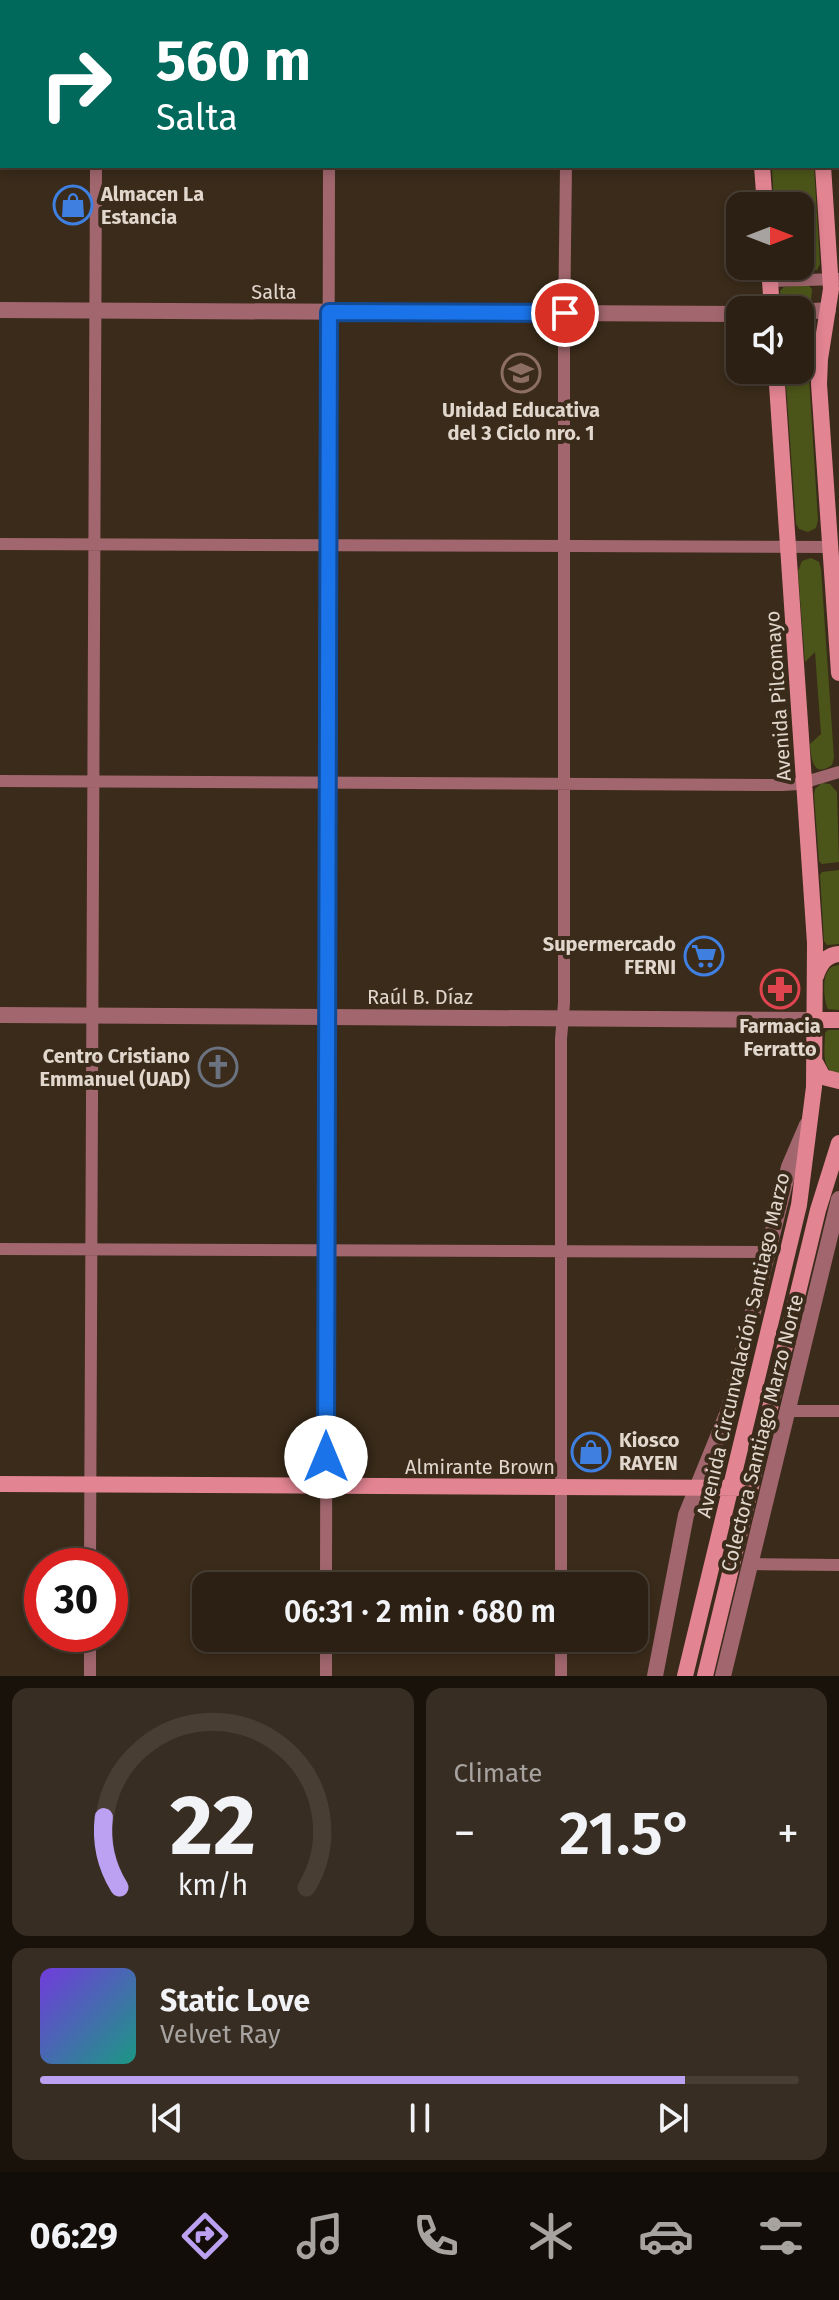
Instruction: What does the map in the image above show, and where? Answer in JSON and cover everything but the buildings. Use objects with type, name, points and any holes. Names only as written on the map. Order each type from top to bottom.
[{"type":"main road","points":[[762,168],[764,192]]},
{"type":"main road","points":[[823,168],[835,279],[820,359],[819,384],[839,673]]},
{"type":"main road","name":"Avenida Pilcomayo","points":[[777,384],[816,979],[815,1020]]},
{"type":"main road","points":[[816,979],[822,962],[839,954]]},
{"type":"main road","name":"Raúl B. Díaz","points":[[815,1020],[839,1020]]},
{"type":"main road","name":"Avenida Circunvalación Santiago Marzo","points":[[685,1676],[799,1205],[811,1116],[815,1020]]},
{"type":"main road","points":[[815,1061],[823,1077],[839,1081]]},
{"type":"main road","name":"Avenida Circunvalación Santiago Marzo","points":[[705,1676],[818,1210],[839,1143]]},
{"type":"main road","name":"Almirante Brown","points":[[0,1484],[750,1488]]},
{"type":"street","points":[[90,1548],[96,168]]},
{"type":"street","points":[[326,1572],[329,168]]},
{"type":"street","points":[[561,1572],[566,168]]},
{"type":"street","points":[[814,277],[835,279]]},
{"type":"street","name":"Salta","points":[[0,310],[726,314]]},
{"type":"street","points":[[814,311],[828,310]]},
{"type":"street","points":[[0,544],[830,547]]},
{"type":"street","points":[[0,781],[782,785],[839,772]]},
{"type":"street","name":"Raúl B. Díaz","points":[[0,1015],[815,1020]]},
{"type":"street","name":"Colectora Santiago Marzo Norte","points":[[655,1676],[685,1520],[731,1405],[789,1167],[811,1116]]},
{"type":"street","name":"Colectora Santiago Marzo Norte","points":[[723,1676],[788,1411],[832,1254],[839,1199]]},
{"type":"street","points":[[0,1249],[768,1252]]},
{"type":"street","points":[[788,1411],[839,1411]]},
{"type":"street","name":"Almirante Brown","points":[[750,1488],[769,1489]]},
{"type":"street","points":[[750,1564],[839,1565]]},
{"type":"street","points":[[90,1652],[90,1676]]},
{"type":"street","points":[[326,1652],[326,1676]]},
{"type":"street","points":[[561,1652],[561,1676]]},
{"type":"green space","points":[[772,168],[814,168],[820,264],[814,270],[814,192],[773,192]]},
{"type":"green space","points":[[808,285],[812,289],[811,296],[780,296],[784,287]]},
{"type":"green space","points":[[786,384],[809,384],[818,520],[816,528],[808,532],[799,529],[796,524]]},
{"type":"green space","points":[[811,558],[819,562],[821,569],[834,758],[832,765],[821,770],[814,765],[810,749],[810,744],[821,734],[815,652],[805,662],[798,571],[802,561]]},
{"type":"green space","points":[[822,783],[830,784],[837,792],[839,862],[822,864],[819,861],[814,794]]},
{"type":"green space","points":[[839,870],[839,944],[827,945],[824,941],[820,875]]},
{"type":"green space","points":[[839,965],[839,1010],[828,1009],[826,975],[830,968]]},
{"type":"green space","points":[[839,1030],[839,1076],[826,1064],[825,1033]]},
{"type":"place","name":"Almacen La Estancia","points":[[73,205]]},
{"type":"place","name":"Unidad Educativa del 3 Ciclo nro. 1","points":[[521,373]]},
{"type":"place","name":"Supermercado FERNI","points":[[704,956]]},
{"type":"place","name":"Farmacia Ferratto","points":[[780,989]]},
{"type":"place","name":"Centro Cristiano Emmanuel (UAD)","points":[[218,1067]]},
{"type":"place","name":"Kiosco RAYEN","points":[[591,1452]]},
{"type":"route","points":[[326,1457],[329,312],[565,313]]}]
